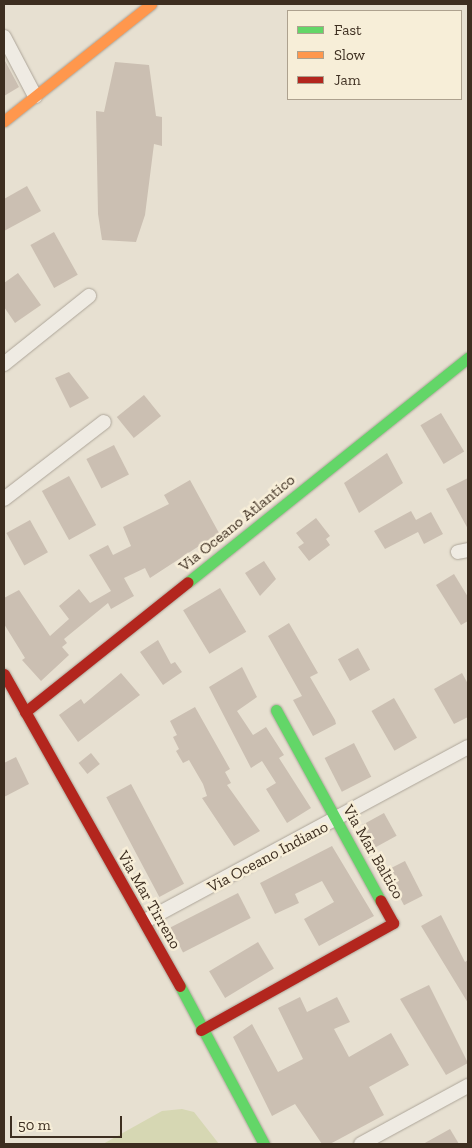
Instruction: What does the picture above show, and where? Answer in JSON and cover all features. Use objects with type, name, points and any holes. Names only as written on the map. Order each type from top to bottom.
[{"type":"street","points":[[4,121],[151,4]]},
{"type":"street","points":[[4,37],[35,96]]},
{"type":"street","points":[[4,364],[89,296]]},
{"type":"street","name":"Via Oceano Atlantico","points":[[24,712],[468,358]]},
{"type":"street","points":[[4,499],[104,422]]},
{"type":"street","name":"Via Mar Tirreno","points":[[4,674],[24,712],[146,921],[201,1030],[264,1144]]},
{"type":"street","name":"Via Mar Baltico","points":[[201,1030],[391,927],[392,919],[276,710]]},
{"type":"street","name":"Via Oceano Indiano","points":[[146,921],[336,821],[468,747]]},
{"type":"street","points":[[361,1144],[468,1086]]},
{"type":"green space","points":[[182,1109],[194,1112],[219,1144],[103,1144],[162,1111]]},
{"type":"building","points":[[4,59],[19,87],[4,96]]},
{"type":"building","points":[[115,62],[149,65],[156,116],[162,117],[162,146],[154,144],[145,215],[136,242],[102,240],[98,214],[96,111],[104,112]]},
{"type":"building","points":[[27,186],[41,211],[4,231],[4,199]]},
{"type":"building","points":[[54,232],[78,275],[54,288],[30,245]]},
{"type":"building","points":[[18,273],[41,305],[15,323],[4,307],[4,283]]},
{"type":"building","points":[[69,372],[89,398],[70,408],[55,378]]},
{"type":"building","points":[[144,395],[161,416],[134,438],[117,417]]},
{"type":"building","points":[[441,413],[464,452],[444,464],[420,425]]},
{"type":"building","points":[[114,445],[129,474],[101,488],[86,459]]},
{"type":"building","points":[[387,453],[403,483],[359,513],[344,483]]},
{"type":"building","points":[[69,476],[96,525],[69,540],[42,491]]},
{"type":"building","points":[[468,478],[468,529],[446,489]]},
{"type":"building","points":[[190,480],[219,533],[150,578],[145,568],[124,578],[134,596],[111,609],[108,603],[64,639],[67,643],[62,647],[69,655],[41,681],[22,660],[25,658],[4,624],[4,598],[19,590],[50,636],[69,619],[59,606],[79,589],[90,603],[111,591],[89,555],[108,545],[113,555],[131,546],[123,527],[169,504],[164,495]]},
{"type":"building","points":[[411,511],[416,520],[431,512],[443,534],[424,544],[418,532],[385,549],[374,531]]},
{"type":"building","points":[[316,518],[330,536],[326,539],[330,545],[309,561],[298,547],[304,543],[296,533]]},
{"type":"building","points":[[30,520],[48,552],[24,565],[6,533]]},
{"type":"building","points":[[264,561],[276,579],[260,596],[245,573]]},
{"type":"building","points":[[454,574],[468,597],[468,621],[461,625],[436,585]]},
{"type":"building","points":[[220,588],[246,632],[209,654],[183,610]]},
{"type":"building","points":[[289,623],[318,673],[310,677],[336,724],[313,736],[293,700],[302,696],[268,636]]},
{"type":"building","points":[[158,640],[171,664],[175,662],[182,672],[163,685],[140,652]]},
{"type":"building","points":[[358,648],[370,670],[350,681],[338,659]]},
{"type":"building","points":[[242,667],[257,697],[237,711],[253,735],[266,727],[284,755],[279,758],[311,808],[287,823],[266,789],[276,783],[262,761],[251,768],[209,687]]},
{"type":"building","points":[[121,673],[140,695],[78,742],[59,715],[81,699],[84,704]]},
{"type":"building","points":[[462,673],[468,684],[468,717],[454,724],[434,689]]},
{"type":"building","points":[[394,698],[417,738],[394,751],[371,711]]},
{"type":"building","points":[[195,707],[230,769],[225,772],[231,783],[227,785],[260,831],[234,846],[202,798],[207,796],[203,784],[189,760],[183,763],[176,751],[179,749],[173,737],[177,735],[170,721]]},
{"type":"building","points":[[354,743],[371,777],[342,792],[325,758]]},
{"type":"building","points":[[91,753],[100,764],[87,774],[79,763]]},
{"type":"building","points":[[16,757],[29,784],[4,797],[4,763]]},
{"type":"building","points":[[131,784],[184,884],[159,897],[106,797]]},
{"type":"building","points":[[384,813],[397,836],[375,848],[362,825]]},
{"type":"building","points":[[332,846],[374,916],[319,946],[304,919],[334,902],[322,881],[295,894],[299,903],[275,914],[260,883]]},
{"type":"building","points":[[405,861],[423,896],[404,905],[386,871]]},
{"type":"building","points":[[238,893],[251,918],[183,952],[170,928]]},
{"type":"building","points":[[441,915],[465,962],[468,960],[468,1003],[421,926]]},
{"type":"building","points":[[258,942],[274,969],[225,998],[209,971]]},
{"type":"building","points":[[429,985],[468,1063],[446,1075],[400,999]]},
{"type":"building","points":[[300,997],[307,1012],[337,997],[350,1022],[334,1029],[349,1057],[391,1033],[409,1065],[369,1087],[384,1115],[330,1144],[322,1144],[295,1104],[272,1116],[233,1037],[252,1024],[278,1072],[303,1059],[278,1008]]},
{"type":"building","points":[[450,1129],[459,1144],[423,1144]]},
{"type":"traffic: fast","points":[[188,582],[468,358]]},
{"type":"traffic: fast","points":[[276,710],[380,900]]},
{"type":"traffic: fast","points":[[180,986],[264,1144]]},
{"type":"traffic: slow","points":[[4,121],[151,4]]},
{"type":"traffic: jam","points":[[25,712],[188,582]]},
{"type":"traffic: jam","points":[[4,674],[180,986]]},
{"type":"traffic: jam","points":[[201,1030],[393,923],[380,900]]}]
